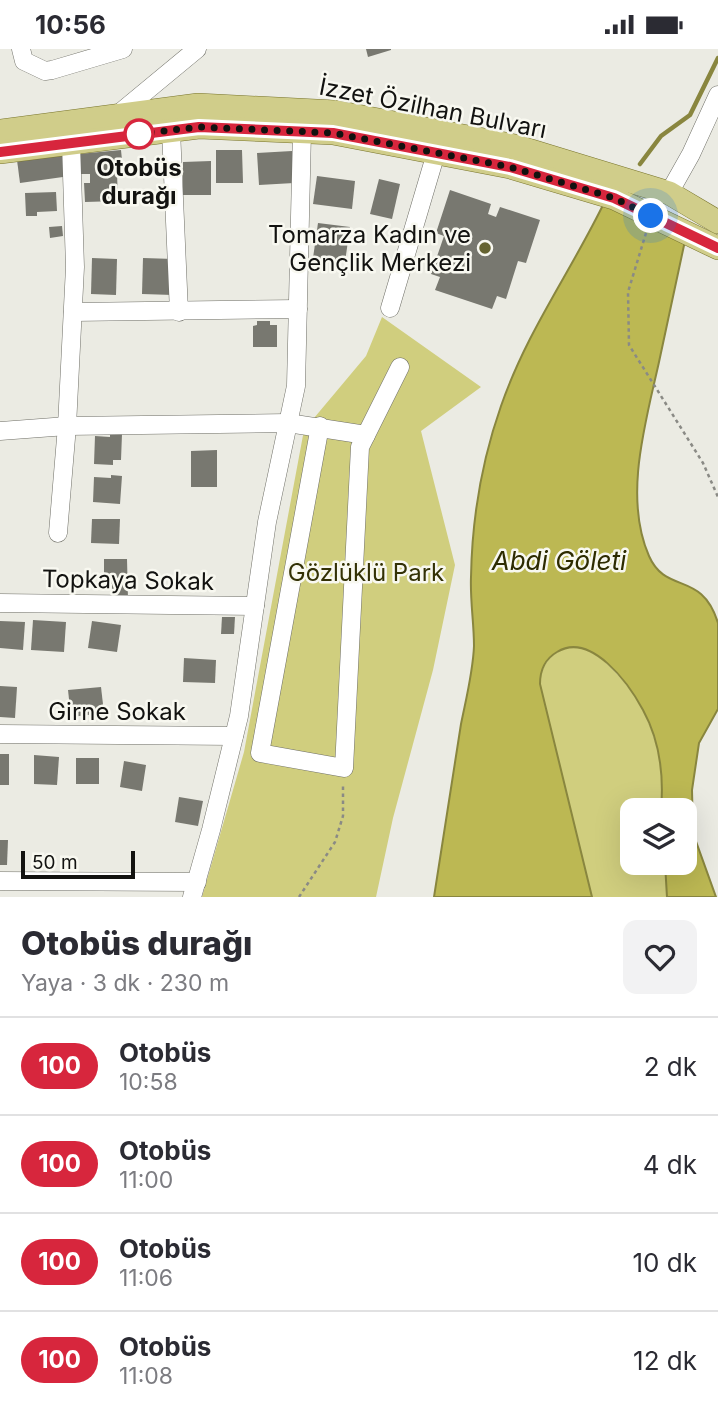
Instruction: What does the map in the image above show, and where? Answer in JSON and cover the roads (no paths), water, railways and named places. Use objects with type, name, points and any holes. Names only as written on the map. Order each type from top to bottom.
[{"type":"main road","name":"İzzet Özilhan Bulvarı","points":[[0,131],[198,105],[336,112],[515,146],[669,193],[718,222]]},
{"type":"main road","name":"İzzet Özilhan Bulvarı","points":[[0,152],[199,127],[333,133],[510,167],[614,198],[718,248]]},
{"type":"street","points":[[21,49],[24,61],[45,71],[59,70],[123,49]]},
{"type":"street","points":[[116,116],[197,49]]},
{"type":"street","points":[[669,193],[691,154],[718,95]]},
{"type":"street","points":[[172,130],[179,312]]},
{"type":"street","points":[[0,881],[194,890],[234,736],[267,522],[296,386],[302,132]]},
{"type":"street","points":[[58,533],[67,426],[75,267],[71,143]]},
{"type":"street","points":[[390,308],[436,153]]},
{"type":"street","points":[[73,312],[298,309]]},
{"type":"street","points":[[320,426],[260,753],[344,768],[360,447],[400,367]]},
{"type":"street","points":[[0,431],[67,426],[288,423],[366,435]]},
{"type":"street","name":"Topkaya Sokak","points":[[0,603],[255,605]]},
{"type":"street","name":"Girne Sokak","points":[[0,734],[234,736]]},
{"type":"water","name":"Abdi Göleti","points":[[604,203],[686,236],[643,434],[637,484],[638,509],[641,533],[656,568],[703,596],[718,623],[718,709],[699,743],[692,798],[661,798],[657,746],[637,699],[608,663],[595,654],[570,647],[557,652],[546,662],[540,684],[592,897],[434,897],[472,666],[472,555],[479,490],[488,447],[523,352]]},
{"type":"water","name":"Abdi Göleti","points":[[697,844],[716,897],[667,897],[666,875],[697,875]]},
{"type":"waterway","points":[[640,164],[661,136],[690,115],[718,58]]},
{"type":"place","name":"Otobüs durağı","points":[[139,134]]},
{"type":"place","name":"Tomarza Kadın ve Gençlik Merkezi","points":[[485,248]]},
{"type":"park label","name":"Gözlüklü Park","points":[[366,572]]}]
